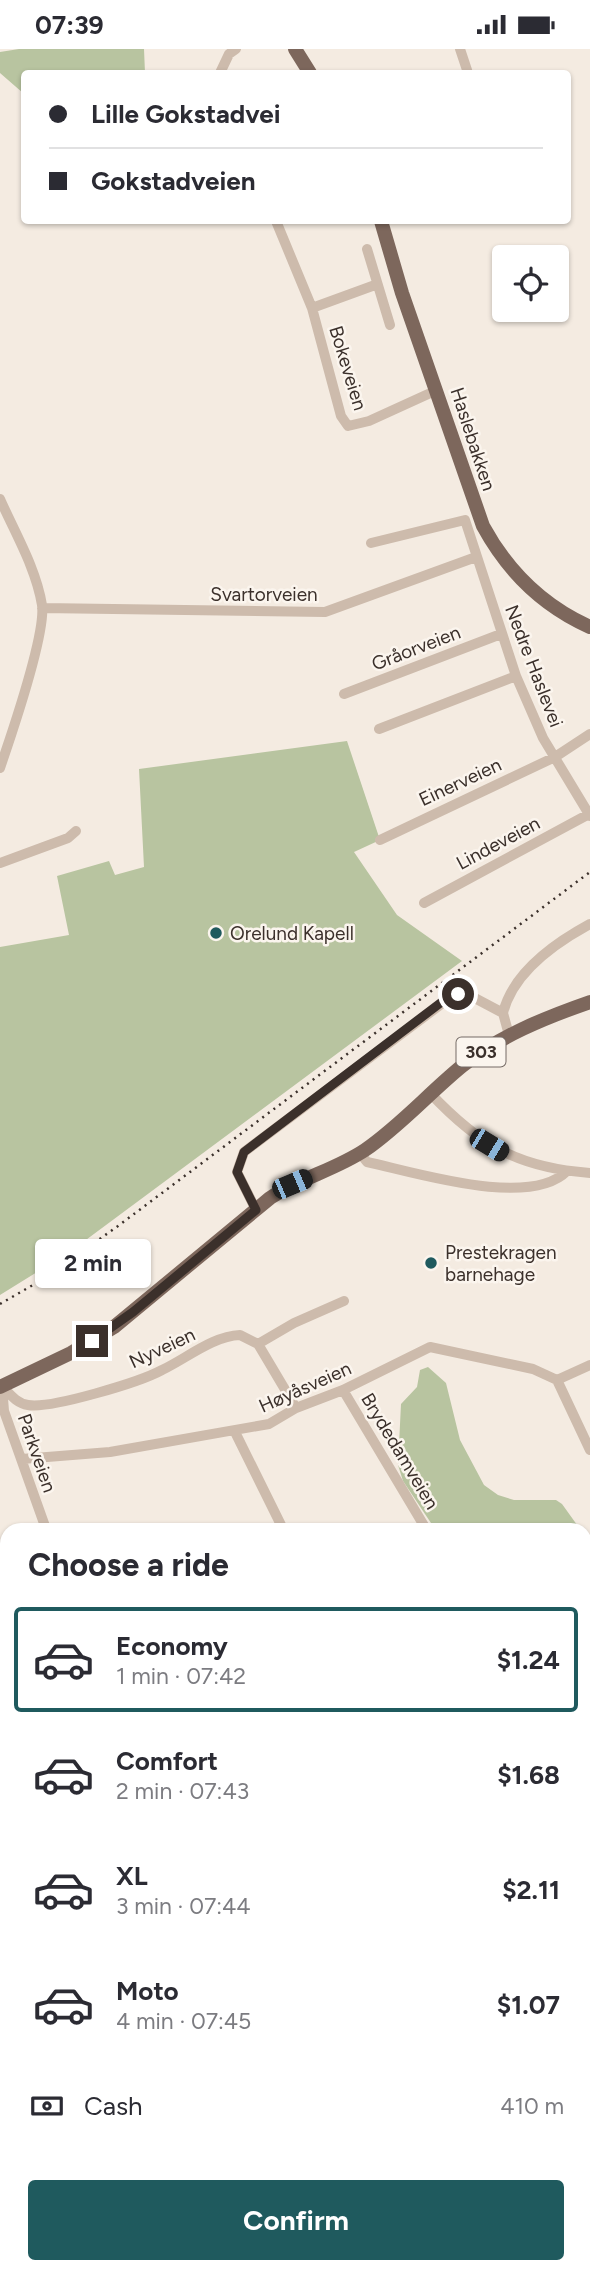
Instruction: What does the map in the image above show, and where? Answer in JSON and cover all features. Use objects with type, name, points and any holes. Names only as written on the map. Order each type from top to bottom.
[{"type":"main road","points":[[295,49],[308,70]]},
{"type":"main road","name":"Haslebakken","points":[[382,224],[402,293],[438,390],[474,505],[494,546],[537,595],[590,627]]},
{"type":"main road","name":"303","points":[[1,1387],[71,1353],[114,1327],[256,1210],[292,1184],[360,1153],[472,1059],[509,1035],[590,1002]]},
{"type":"street","points":[[221,70],[229,54],[236,49]]},
{"type":"street","points":[[460,49],[467,70]]},
{"type":"street","name":"Bokeveien","points":[[277,224],[312,308],[341,415],[348,426],[355,427],[438,390]]},
{"type":"street","points":[[367,249],[375,285],[390,325]]},
{"type":"street","name":"Bokeveien","points":[[312,308],[375,285]]},
{"type":"street","points":[[0,499],[36,581],[43,608],[25,684],[0,768]]},
{"type":"street","name":"Nedre Haslevei","points":[[371,543],[464,520],[516,676],[543,738],[589,815]]},
{"type":"street","name":"Svartorveien","points":[[43,608],[325,612],[476,557]]},
{"type":"street","name":"Gråorveien","points":[[344,694],[501,634]]},
{"type":"street","points":[[379,729],[516,676]]},
{"type":"street","name":"Einerveien","points":[[380,840],[555,757],[590,734]]},
{"type":"street","name":"Lindeveien","points":[[424,903],[589,815]]},
{"type":"street","points":[[0,863],[68,838],[76,831]]},
{"type":"street","points":[[509,1035],[503,1013],[510,993],[552,948],[590,924]]},
{"type":"street","points":[[256,1210],[237,1172],[244,1152],[443,1001],[464,993],[503,1013]]},
{"type":"street","points":[[430,1093],[472,1135],[506,1156],[567,1171],[590,1173]]},
{"type":"street","points":[[360,1153],[367,1161],[483,1186],[536,1186],[559,1180],[567,1171]]},
{"type":"street","points":[[296,1408],[258,1344],[294,1323],[344,1301]]},
{"type":"street","name":"Nyveien","points":[[1,1387],[18,1401],[28,1405],[48,1404],[149,1377],[225,1337],[246,1336],[258,1344]]},
{"type":"street","name":"Høyåsveien","points":[[22,1459],[110,1453],[269,1424],[296,1408],[343,1390],[430,1347],[533,1369],[556,1380]]},
{"type":"street","points":[[590,1365],[556,1380],[590,1450]]},
{"type":"street","name":"Parkveien","points":[[1,1387],[4,1412],[44,1523]]},
{"type":"street","name":"Brydedamveien","points":[[343,1390],[422,1523]]},
{"type":"street","points":[[235,1432],[280,1523]]},
{"type":"green space","points":[[19,49],[144,49],[145,70],[21,70],[21,91],[0,73],[0,52]]},
{"type":"green space","points":[[347,741],[380,840],[354,852],[397,915],[462,961],[71,1251],[0,1295],[0,947],[69,935],[57,876],[109,861],[115,875],[144,867],[139,769]]},
{"type":"green space","points":[[428,1367],[446,1383],[460,1440],[484,1485],[498,1495],[514,1500],[556,1500],[576,1523],[431,1523],[403,1481],[398,1465],[401,1404],[417,1387],[420,1370]]},
{"type":"railway","points":[[0,1304],[45,1278],[118,1226],[590,872]]},
{"type":"place","name":"Orelund Kapell","points":[[216,933]]},
{"type":"place","name":"Prestekragen barnehage","points":[[431,1263]]},
{"type":"route","points":[[92,1341],[133,1312],[256,1210],[237,1172],[244,1152],[443,1001],[458,994]]}]
